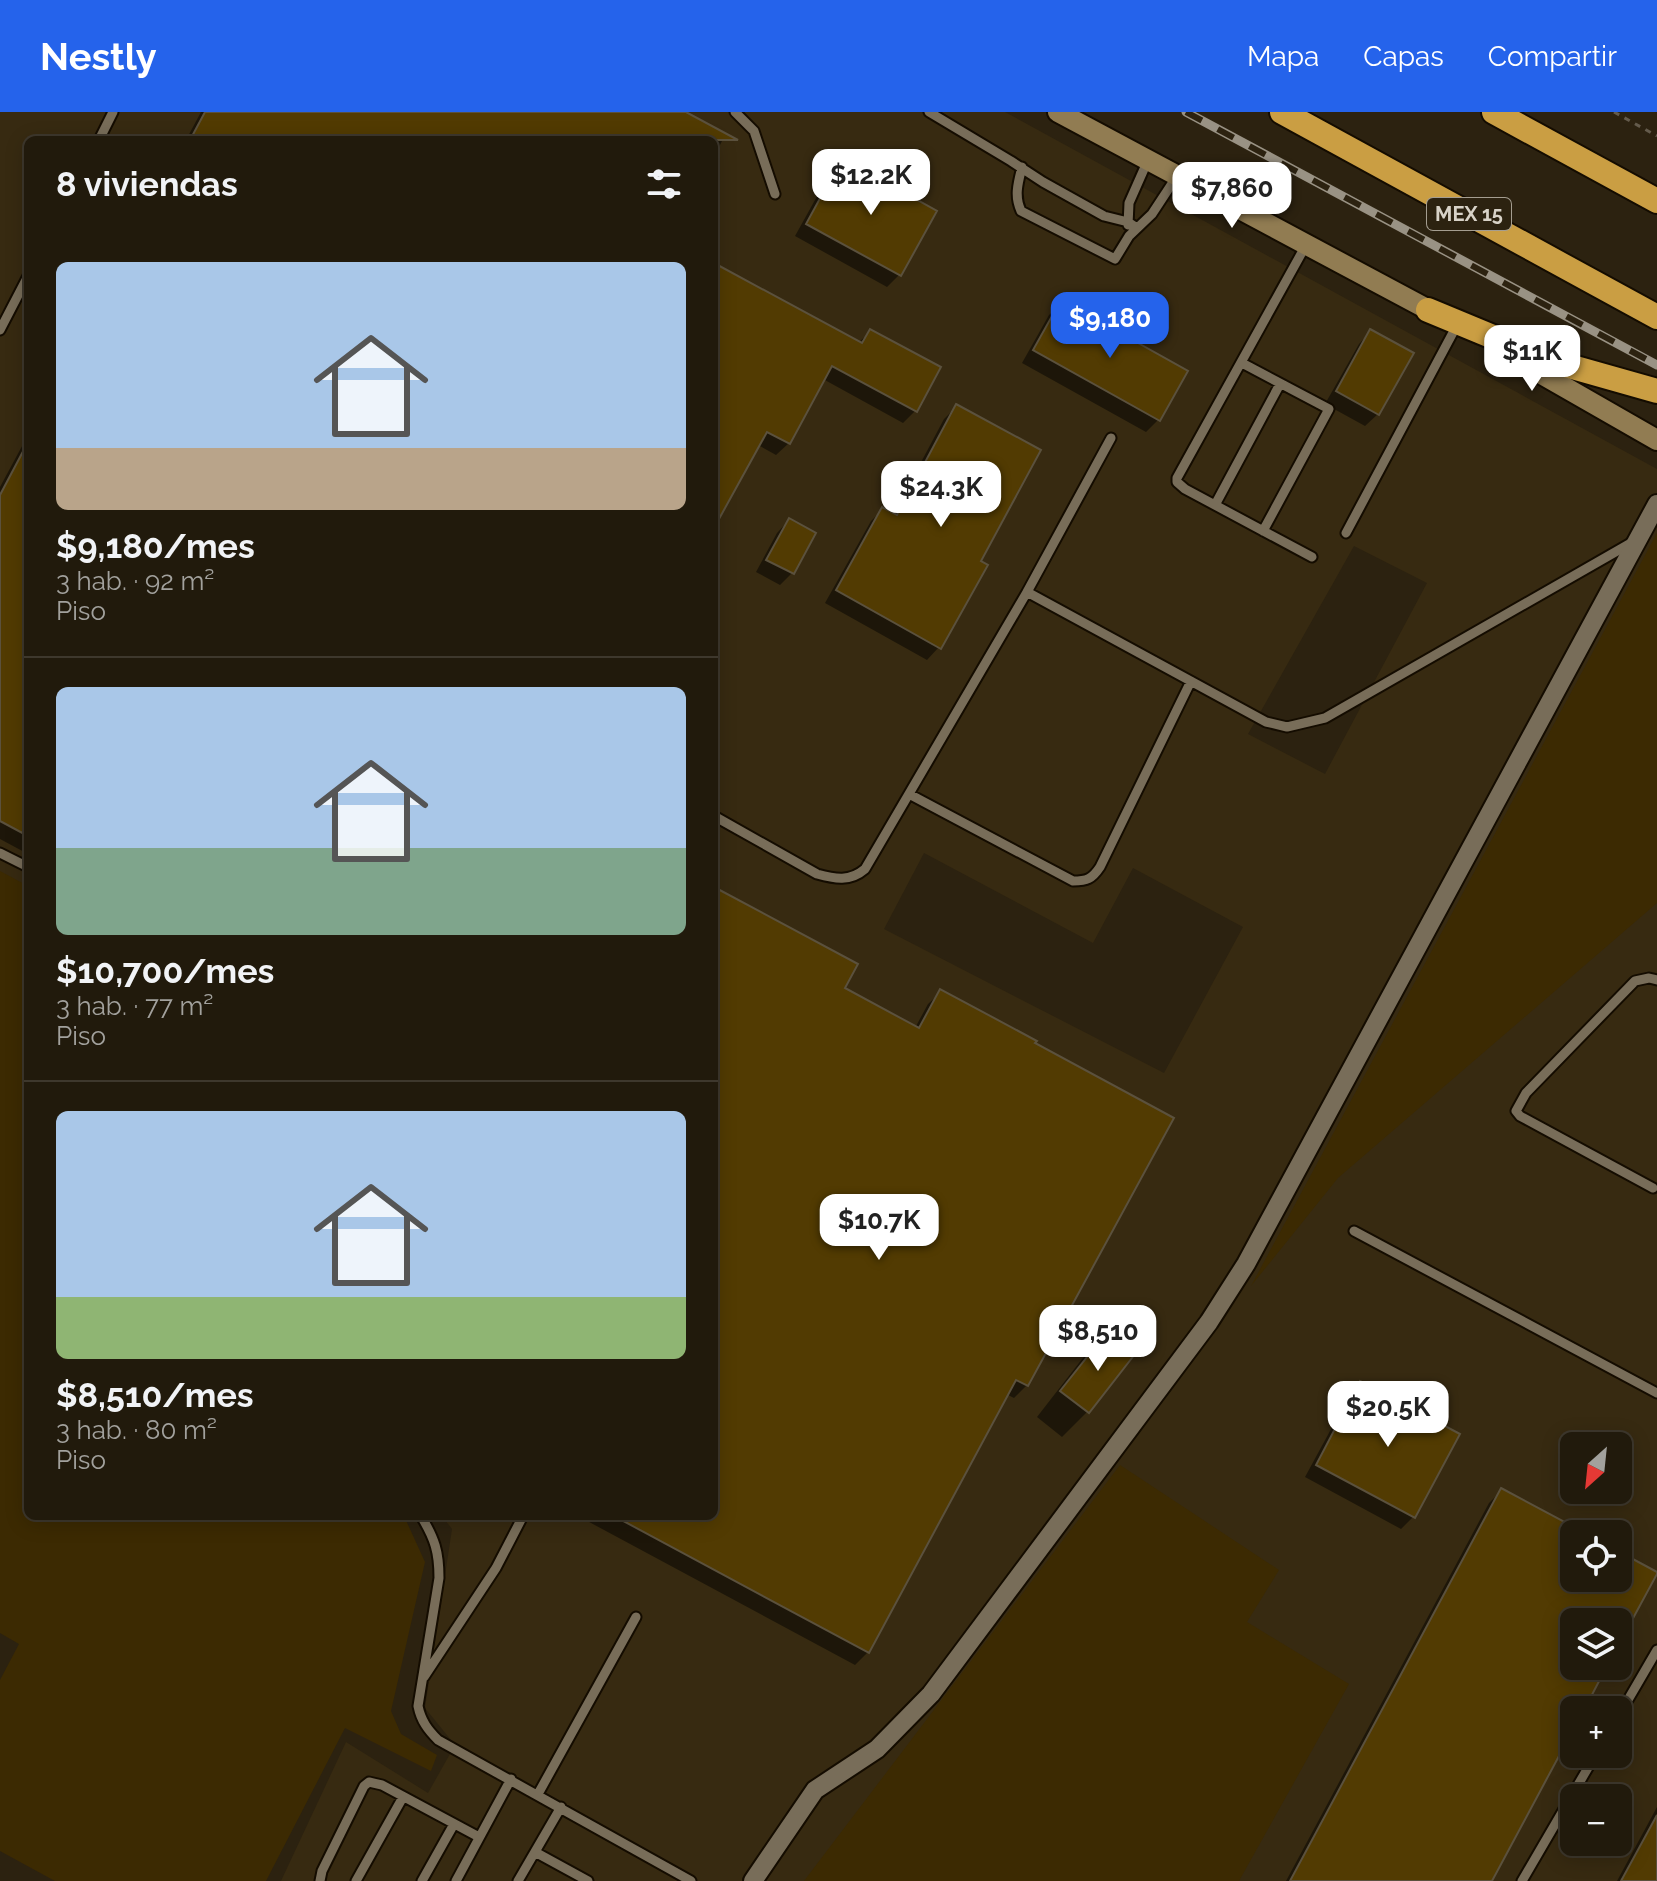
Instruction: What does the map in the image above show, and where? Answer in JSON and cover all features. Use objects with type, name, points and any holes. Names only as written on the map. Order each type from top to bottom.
[{"type":"highway","name":"MEX 15","points":[[1282,112],[1657,317]]},
{"type":"highway","points":[[1494,112],[1657,201]]},
{"type":"highway","points":[[1428,310],[1551,361],[1657,391]]},
{"type":"main road","points":[[1058,112],[1457,325],[1657,440]]},
{"type":"street","points":[[753,1881],[815,1790],[877,1749],[931,1694],[1216,1311],[1261,1236],[1657,504]]},
{"type":"lane","points":[[101,136],[113,112]]},
{"type":"lane","points":[[735,112],[754,131],[775,194]]},
{"type":"lane","points":[[929,112],[1104,216],[1133,225],[1152,214],[1177,176]]},
{"type":"lane","points":[[1022,167],[1017,194],[1021,211],[1115,259],[1133,225],[1129,203],[1148,160]]},
{"type":"lane","points":[[1306,245],[1177,482],[1181,487],[1312,557]]},
{"type":"lane","points":[[0,330],[24,284]]},
{"type":"lane","points":[[1346,533],[1457,325]]},
{"type":"lane","points":[[1242,363],[1329,409],[1263,531]]},
{"type":"lane","points":[[1215,505],[1280,384]]},
{"type":"lane","points":[[718,818],[817,874],[846,879],[857,876],[865,869],[1027,592],[1111,438]]},
{"type":"lane","points":[[1027,592],[1266,722],[1295,726],[1325,718],[1638,540]]},
{"type":"lane","points":[[909,794],[1073,881],[1088,881],[1100,867],[1191,681]]},
{"type":"lane","points":[[0,853],[24,865]]},
{"type":"lane","points":[[1656,1187],[1520,1116],[1516,1111],[1526,1093],[1635,981],[1657,980]]},
{"type":"lane","points":[[1354,1231],[1657,1393]]},
{"type":"lane","points":[[423,1520],[436,1545],[439,1569],[418,1706],[427,1729],[438,1740],[691,1881]]},
{"type":"lane","points":[[422,1679],[496,1568],[521,1520]]},
{"type":"lane","points":[[538,1794],[636,1617]]},
{"type":"lane","points":[[1630,1696],[1657,1650]]},
{"type":"lane","points":[[1522,1881],[1588,1768]]},
{"type":"lane","points":[[456,1881],[511,1779]]},
{"type":"lane","points":[[320,1881],[364,1786],[369,1782],[375,1782],[479,1837]]},
{"type":"lane","points":[[356,1881],[403,1797]]},
{"type":"lane","points":[[518,1881],[561,1807]]},
{"type":"lane","points":[[422,1881],[454,1824]]},
{"type":"lane","points":[[535,1852],[588,1881]]},
{"type":"path","points":[[1614,112],[1657,136]]},
{"type":"shaded area","points":[[0,112],[1005,112],[1657,469],[1657,1881],[281,1881],[346,1742],[428,1793],[455,1745],[425,1708],[452,1529],[445,1520],[718,1520],[718,136],[24,136],[24,897],[0,885]],"holes":[[[1354,546],[1427,583],[1325,774],[1248,734]],[[924,853],[1093,943],[1133,868],[1243,927],[1164,1073],[884,929]]]},
{"type":"shaded area","points":[[1657,533],[1657,903],[1338,1178],[1251,1286]]},
{"type":"shaded area","points":[[0,871],[24,884],[24,1520],[406,1520],[425,1562],[391,1711],[401,1734],[437,1755],[431,1771],[345,1728],[266,1881],[55,1881],[0,1851],[0,1680],[19,1644],[0,1633]]},
{"type":"shaded area","points":[[1120,1465],[1279,1570],[1247,1622],[1349,1684],[1239,1881],[804,1881]]},
{"type":"building","points":[[205,112],[686,112],[738,140],[718,140],[718,136],[192,136]]},
{"type":"building","points":[[842,158],[937,211],[901,276],[806,224]]},
{"type":"building","points":[[718,265],[862,343],[870,329],[941,367],[917,412],[832,366],[790,444],[767,432],[718,521]]},
{"type":"building","points":[[1061,300],[1188,371],[1160,421],[1033,350]]},
{"type":"building","points":[[1370,329],[1414,353],[1379,415],[1336,391]]},
{"type":"building","points":[[956,404],[1041,450],[981,561],[988,565],[941,649],[836,590],[882,507],[897,515]]},
{"type":"building","points":[[24,450],[24,834],[0,821],[0,495]]},
{"type":"building","points":[[789,518],[816,533],[794,574],[766,560]]},
{"type":"building","points":[[718,889],[858,964],[845,988],[919,1028],[940,989],[1174,1118],[1028,1386],[1016,1380],[869,1653],[621,1520],[718,1520]]},
{"type":"building","points":[[1107,1332],[1135,1354],[1089,1413],[1060,1391]]},
{"type":"building","points":[[1360,1381],[1460,1434],[1415,1518],[1316,1465]]},
{"type":"building","points":[[1501,1488],[1561,1520],[1560,1592],[1632,1592],[1632,1559],[1657,1572],[1632,1620],[1632,1608],[1560,1608],[1560,1680],[1600,1680],[1591,1696],[1560,1696],[1560,1754],[1492,1881],[1290,1881]]},
{"type":"building","points":[[1657,1815],[1657,1881],[1621,1881]]},
{"type":"railway","points":[[1186,112],[1657,365]]}]
